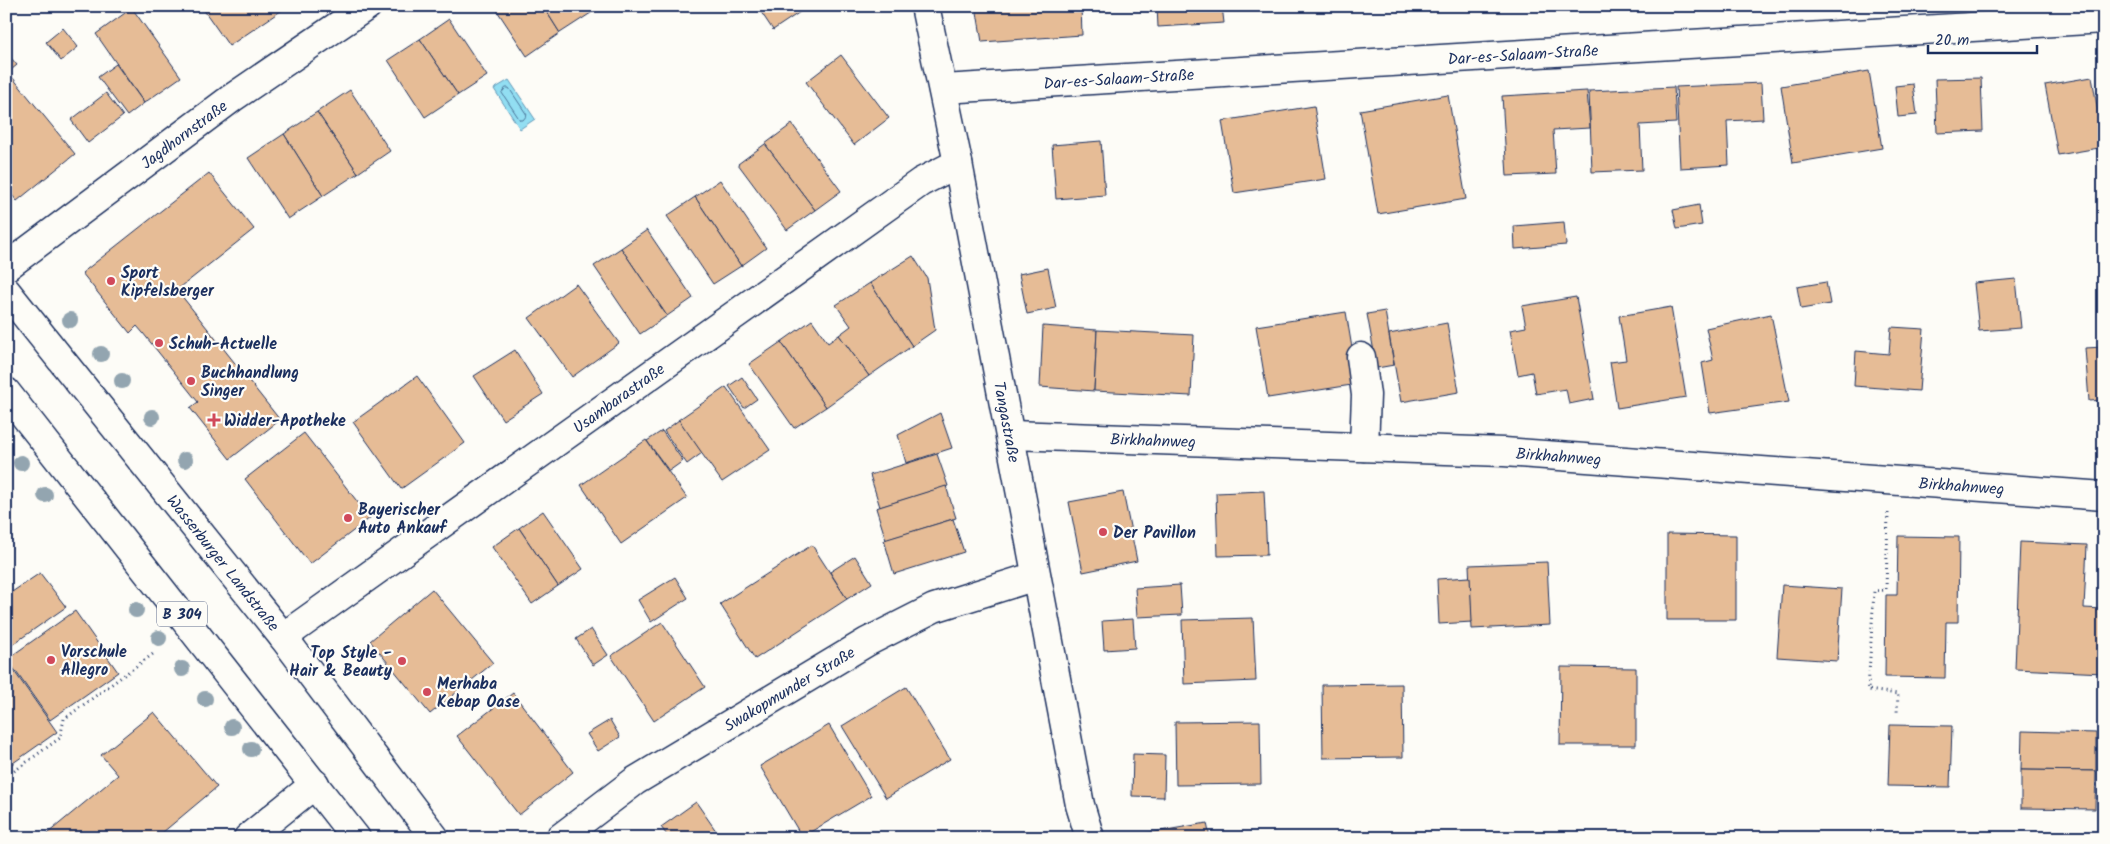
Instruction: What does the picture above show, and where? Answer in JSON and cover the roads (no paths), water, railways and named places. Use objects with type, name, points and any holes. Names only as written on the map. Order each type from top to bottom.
[{"type":"street","name":"Jagdhornstraße","points":[[6,267],[232,98],[367,6]]},
{"type":"street","name":"Tangastraße","points":[[926,6],[1011,435],[1080,804],[1090,838]]},
{"type":"street","name":"Dar-es-Salaam-Straße","points":[[943,89],[2104,19]]},
{"type":"street","name":"Usambarastraße","points":[[283,637],[921,182],[958,163]]},
{"type":"street","name":"Wasserburger Landstraße","points":[[6,291],[283,637],[436,838]]},
{"type":"street","points":[[1361,356],[1366,395],[1364,448]]},
{"type":"street","name":"B 304","points":[[6,392],[316,784],[356,838]]},
{"type":"street","name":"Birkhahnweg","points":[[1011,435],[1504,452],[2104,496]]},
{"type":"street","name":"Swakopmunder Straße","points":[[560,838],[635,781],[867,642],[934,608],[1036,576]]},
{"type":"street","points":[[248,838],[316,784]]},
{"type":"water","points":[[509,80],[535,119],[520,129],[494,89]]},
{"type":"place","name":"Sport Kipfelsberger","points":[[111,281]]},
{"type":"place","name":"Schuh-Actuelle","points":[[159,343]]},
{"type":"place","name":"Buchhandlung Singer","points":[[191,381]]},
{"type":"place","name":"Widder-Apotheke","points":[[214,420]]},
{"type":"place","name":"Bayerischer Auto Ankauf","points":[[348,518]]},
{"type":"place","name":"Der Pavillon","points":[[1103,532]]},
{"type":"place","name":"Vorschule Allegro","points":[[51,660]]},
{"type":"place","name":"Top Style - Hair & Beauty","points":[[402,661]]},
{"type":"place","name":"Merhaba Kebap Oase","points":[[427,692]]}]
